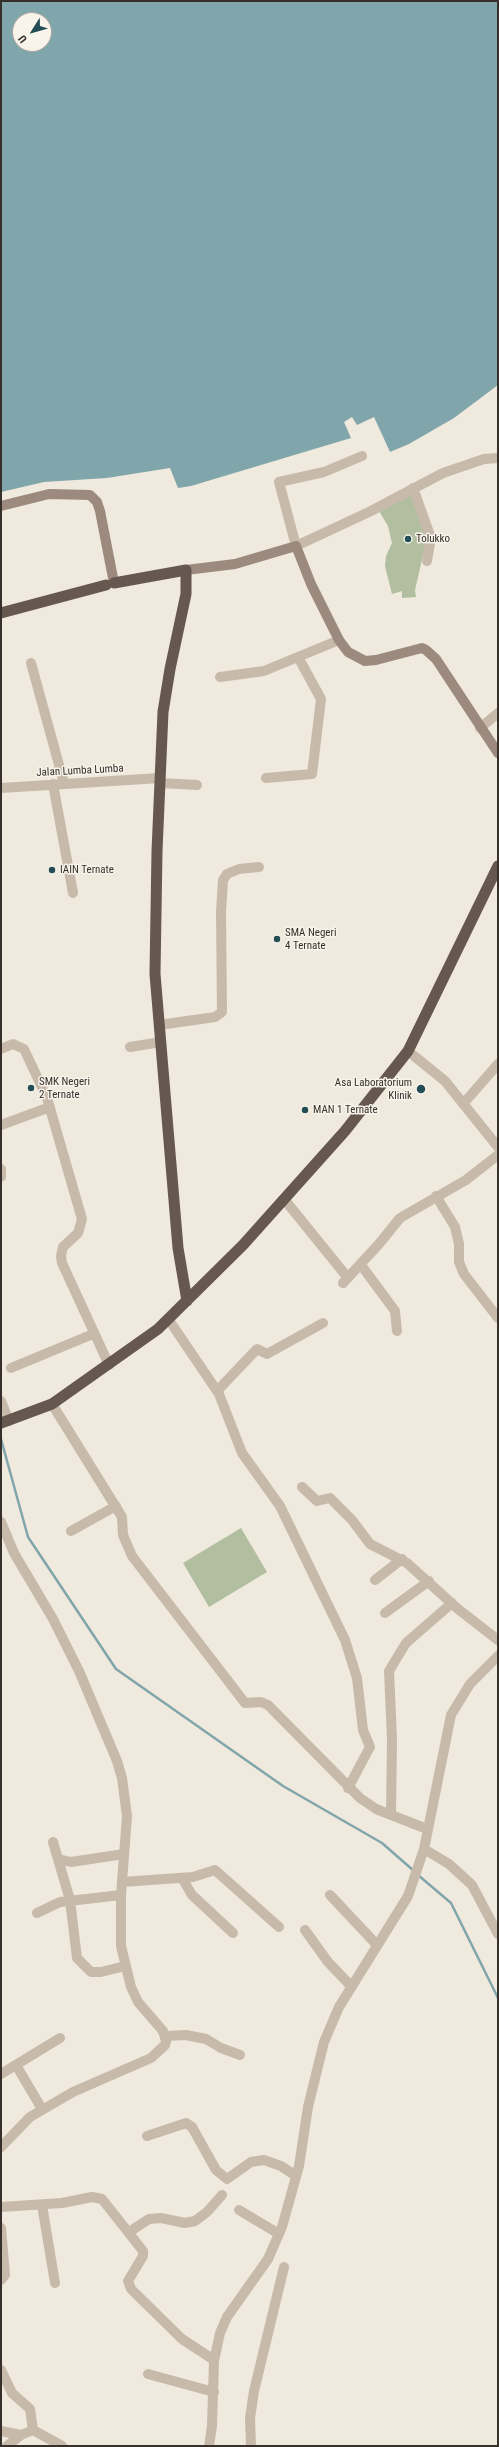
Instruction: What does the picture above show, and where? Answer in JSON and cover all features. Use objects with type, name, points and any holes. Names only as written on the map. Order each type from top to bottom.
[{"type":"highway","points":[[1,612],[110,584],[186,570],[186,594],[170,669],[163,712],[155,946],[159,1025],[178,1248],[187,1301]]},
{"type":"highway","points":[[5,1422],[52,1404],[109,1365],[169,1320],[243,1245],[345,1131],[408,1051],[498,866]]},
{"type":"main road","points":[[1,506],[49,494],[90,495],[97,502],[100,511],[110,584]]},
{"type":"main road","points":[[186,570],[235,564],[296,546],[311,584],[339,640],[348,652],[365,661],[376,660],[422,648],[426,650],[436,659],[480,728],[498,753]]},
{"type":"street","points":[[362,456],[324,472],[279,482],[296,546],[369,512],[413,488],[458,467],[484,459],[498,458]]},
{"type":"street","points":[[413,488],[431,538],[427,561]]},
{"type":"street","points":[[220,676],[264,671],[339,640]]},
{"type":"street","points":[[266,778],[312,774],[320,699],[298,657]]},
{"type":"street","points":[[31,663],[64,783]]},
{"type":"street","points":[[480,728],[498,713]]},
{"type":"street","name":"Jalan Lumba Lumba","points":[[1,788],[64,783],[160,781],[197,785]]},
{"type":"street","points":[[53,784],[73,893]]},
{"type":"street","points":[[159,1025],[215,1017],[222,1012],[223,880],[226,874],[239,869],[259,867]]},
{"type":"street","points":[[130,1047],[161,1042]]},
{"type":"street","points":[[1,1049],[13,1044],[24,1049],[50,1107],[82,1219],[78,1233],[64,1246],[61,1256],[93,1334],[109,1365]]},
{"type":"street","points":[[408,1051],[445,1081],[498,1147]]},
{"type":"street","points":[[463,1104],[498,1064]]},
{"type":"street","points":[[1,1125],[50,1107]]},
{"type":"street","points":[[284,1199],[345,1280],[361,1265],[400,1218],[466,1180],[498,1155]]},
{"type":"street","points":[[1,1169],[1,1177]]},
{"type":"street","points":[[436,1196],[455,1227],[459,1244],[459,1262],[464,1274],[498,1318]]},
{"type":"street","points":[[361,1265],[395,1311],[397,1331]]},
{"type":"street","points":[[169,1320],[217,1391],[242,1453],[280,1506],[345,1640],[357,1678],[363,1730],[370,1747],[348,1788]]},
{"type":"street","points":[[217,1391],[257,1349],[269,1353],[323,1323]]},
{"type":"street","points":[[11,1368],[93,1334]]},
{"type":"street","points":[[1,1401],[5,1422]]},
{"type":"street","points":[[52,1404],[122,1517],[123,1535],[132,1556],[242,1700],[249,1704],[261,1702],[268,1705],[307,1742],[348,1788],[370,1805],[427,1829]]},
{"type":"street","points":[[302,1487],[317,1500],[330,1498],[352,1520],[370,1544],[402,1560],[498,1640]]},
{"type":"street","points":[[71,1531],[116,1506]]},
{"type":"street","points":[[1,1522],[14,1553],[53,1619],[80,1671],[118,1761],[122,1778],[127,1816],[121,1895],[121,1946],[125,1966],[138,2002],[166,2036],[165,2045],[151,2058],[73,2092],[42,2109],[30,2117],[1,2147]]},
{"type":"street","points":[[374,1580],[402,1560]]},
{"type":"street","points":[[385,1613],[429,1581]]},
{"type":"street","points":[[391,1815],[392,1739],[389,1671],[406,1643],[452,1603]]},
{"type":"street","points":[[209,2446],[214,2392],[214,2360],[220,2333],[227,2317],[268,2259],[279,2234],[296,2176],[308,2107],[321,2051],[335,2015],[351,1986],[408,1896],[422,1852],[451,1715],[470,1684],[498,1656]]},
{"type":"street","points":[[53,1842],[70,1900],[77,1958],[83,1966],[91,1972],[101,1972],[125,1966]]},
{"type":"street","points":[[422,1852],[449,1864],[472,1885],[497,1928]]},
{"type":"street","points":[[58,1859],[70,1862],[124,1854]]},
{"type":"street","points":[[122,1882],[199,1876],[215,1870],[279,1927]]},
{"type":"street","points":[[182,1878],[192,1896],[233,1933]]},
{"type":"street","points":[[37,1913],[70,1900],[121,1895]]},
{"type":"street","points":[[330,1895],[377,1945]]},
{"type":"street","points":[[305,1930],[328,1962],[351,1986]]},
{"type":"street","points":[[166,2036],[186,2035],[206,2039],[221,2048],[240,2055]]},
{"type":"street","points":[[1,2074],[60,2038]]},
{"type":"street","points":[[16,2065],[42,2109]]},
{"type":"street","points":[[147,2136],[186,2123],[192,2127],[216,2170],[227,2179],[256,2160],[276,2164],[296,2176]]},
{"type":"street","points":[[129,2232],[149,2219],[161,2218],[185,2223],[195,2221],[207,2212],[222,2195]]},
{"type":"street","points":[[1,2207],[42,2205],[99,2197],[129,2232],[144,2254],[128,2281],[131,2289],[182,2339],[214,2360]]},
{"type":"street","points":[[42,2205],[55,2283]]},
{"type":"street","points":[[239,2210],[279,2234]]},
{"type":"street","points":[[1,2228],[5,2275],[1,2280]]},
{"type":"street","points":[[251,2446],[250,2418],[254,2391],[284,2267]]},
{"type":"street","points":[[1,2370],[12,2393],[30,2410],[33,2430]]},
{"type":"street","points":[[148,2374],[214,2392]]},
{"type":"street","points":[[7,2446],[21,2435],[33,2430]]},
{"type":"street","points":[[33,2430],[62,2446]]},
{"type":"street","points":[[1,2431],[21,2435]]},
{"type":"green space","points":[[412,491],[427,538],[415,590],[416,597],[402,598],[402,591],[392,594],[385,566],[386,556],[392,543],[388,526],[379,511]]},
{"type":"green space","points":[[241,1528],[267,1572],[209,1607],[183,1563]]},
{"type":"water","points":[[1,1],[498,1],[498,385],[454,418],[409,444],[390,452],[374,417],[357,425],[352,417],[344,422],[351,438],[191,486],[178,488],[170,468],[107,478],[44,482],[1,492]]},
{"type":"waterway","points":[[1,1439],[28,1537],[116,1669],[283,1786],[382,1843],[414,1871]]},
{"type":"waterway","points":[[418,1875],[451,1903],[498,1998]]},
{"type":"place","name":"Tolukko","points":[[408,539]]},
{"type":"place","name":"IAIN Ternate","points":[[52,870]]},
{"type":"place","name":"SMA Negeri 4 Ternate","points":[[277,939]]},
{"type":"place","name":"SMK Negeri 2 Ternate","points":[[31,1088]]},
{"type":"place","name":"Asa Laboratorium Klinik","points":[[421,1089]]},
{"type":"place","name":"MAN 1 Ternate","points":[[305,1110]]}]
